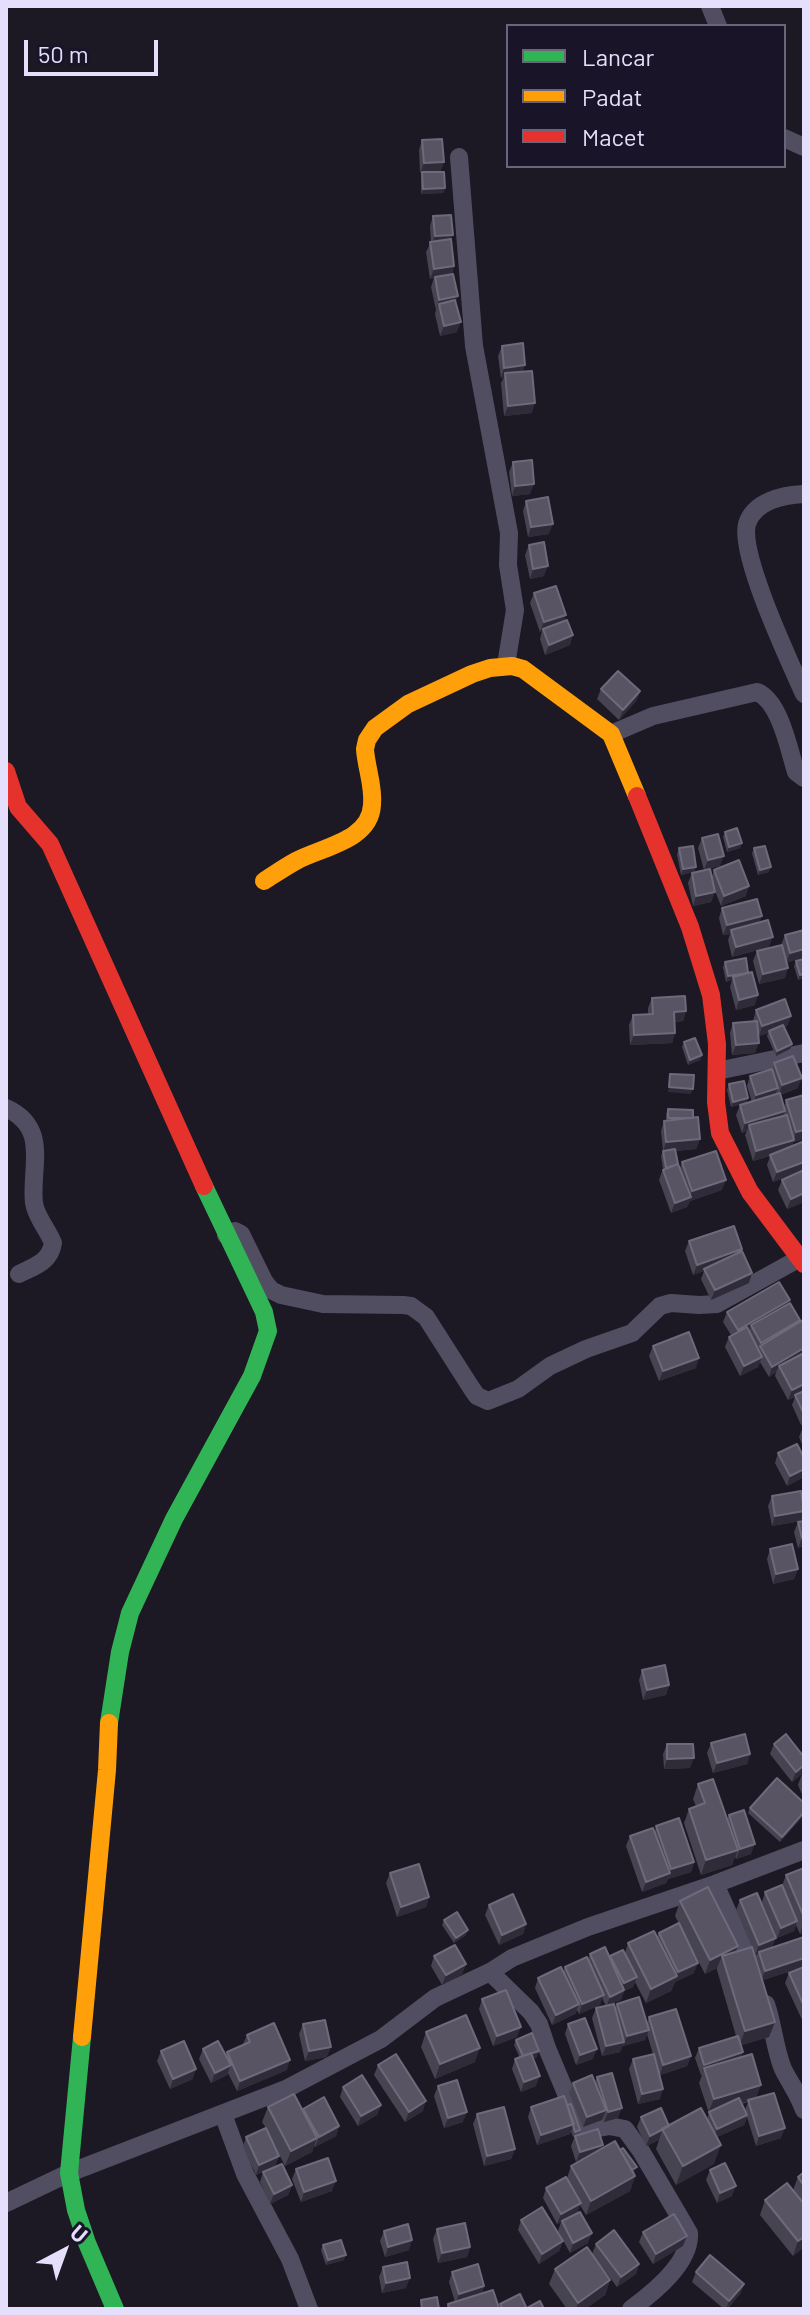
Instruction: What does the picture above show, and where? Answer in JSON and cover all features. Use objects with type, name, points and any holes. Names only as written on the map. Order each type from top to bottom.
[{"type":"street","points":[[459,157],[474,346],[509,533],[508,565],[515,610],[506,665]]},
{"type":"street","points":[[804,494],[774,499],[757,509],[748,521],[745,539],[766,606],[804,694]]},
{"type":"street","points":[[226,1235],[235,1231],[241,1234],[264,1281],[271,1290],[281,1295],[323,1304],[403,1305],[418,1310],[426,1317],[477,1396],[488,1401],[518,1389],[550,1366],[586,1349],[632,1333],[660,1306],[671,1303],[717,1304],[802,1261],[750,1192],[720,1133],[716,1102],[717,1044],[711,995],[690,927],[611,734],[523,669],[506,665],[457,679],[397,712],[374,731],[366,744],[372,796],[367,823],[352,836],[294,862],[264,881]]},
{"type":"street","points":[[611,734],[643,719],[757,692],[770,700],[796,772],[804,778]]},
{"type":"street","points":[[6,771],[18,807],[50,844],[226,1235],[264,1312],[268,1331],[252,1376],[174,1519],[135,1600],[120,1652],[109,1721],[69,2173],[81,2232],[115,2309]]},
{"type":"street","points":[[717,1071],[804,1053]]},
{"type":"street","points":[[6,1108],[23,1119],[36,1145],[34,1205],[53,1243],[46,1261],[19,1274]]},
{"type":"street","points":[[6,2203],[69,2173],[286,2089],[350,2057],[381,2039],[435,1998],[512,1958],[588,1927],[804,1850]]},
{"type":"street","points":[[715,1884],[762,1989],[780,2059],[804,2110]]},
{"type":"street","points":[[490,1972],[531,2012],[539,2024],[580,2127],[585,2130],[609,2126],[625,2129],[689,2233],[690,2241],[670,2276],[631,2309]]},
{"type":"street","points":[[223,2114],[245,2174],[290,2259],[309,2309]]},
{"type":"building","points":[[442,139],[444,162],[424,163],[422,140]]},
{"type":"building","points":[[422,172],[444,172],[445,188],[423,189]]},
{"type":"building","points":[[451,215],[453,235],[435,236],[433,216]]},
{"type":"building","points":[[451,239],[454,266],[434,269],[430,242]]},
{"type":"building","points":[[453,274],[458,296],[439,300],[435,277]]},
{"type":"building","points":[[455,300],[461,322],[444,326],[439,304]]},
{"type":"building","points":[[523,343],[525,365],[504,368],[502,346]]},
{"type":"building","points":[[532,371],[535,403],[508,406],[505,373]]},
{"type":"building","points":[[532,460],[534,484],[515,486],[513,462]]},
{"type":"building","points":[[548,497],[553,524],[531,527],[526,501]]},
{"type":"building","points":[[544,542],[548,566],[533,569],[529,545]]},
{"type":"building","points":[[556,586],[566,615],[544,622],[534,593]]},
{"type":"building","points":[[567,620],[573,635],[549,645],[543,629]]},
{"type":"building","points":[[618,671],[640,691],[623,710],[601,689]]},
{"type":"building","points":[[737,828],[742,843],[729,847],[725,832]]},
{"type":"building","points":[[718,834],[724,856],[708,860],[702,838]]},
{"type":"building","points":[[693,846],[696,867],[683,869],[679,848]]},
{"type":"building","points":[[765,846],[771,867],[760,870],[754,848]]},
{"type":"building","points":[[739,860],[749,886],[724,896],[714,870]]},
{"type":"building","points":[[710,869],[715,892],[696,896],[692,873]]},
{"type":"building","points":[[757,899],[762,916],[727,925],[722,908]]},
{"type":"building","points":[[768,920],[773,937],[736,947],[731,930]]},
{"type":"building","points":[[804,930],[804,949],[790,953],[785,935]]},
{"type":"building","points":[[782,945],[788,968],[763,974],[757,951]]},
{"type":"building","points":[[746,958],[748,973],[728,976],[725,962]]},
{"type":"building","points":[[804,959],[804,974],[800,975],[796,961]]},
{"type":"building","points":[[752,972],[758,995],[739,1000],[733,977]]},
{"type":"building","points":[[685,996],[686,1011],[674,1012],[675,1033],[634,1035],[633,1015],[653,1014],[652,998]]},
{"type":"building","points":[[785,999],[791,1016],[762,1026],[756,1010]]},
{"type":"building","points":[[757,1021],[759,1043],[736,1045],[733,1023]]},
{"type":"building","points":[[783,1025],[792,1044],[777,1051],[769,1031]]},
{"type":"building","points":[[695,1038],[702,1055],[690,1060],[684,1042]]},
{"type":"building","points":[[793,1056],[802,1078],[782,1085],[774,1063]]},
{"type":"building","points":[[772,1069],[778,1088],[756,1095],[750,1076]]},
{"type":"building","points":[[670,1074],[694,1075],[693,1089],[669,1087]]},
{"type":"building","points":[[744,1081],[748,1098],[733,1102],[729,1084]]},
{"type":"building","points":[[780,1093],[785,1111],[745,1123],[740,1105]]},
{"type":"building","points":[[804,1095],[804,1130],[796,1132],[786,1100]]},
{"type":"building","points":[[668,1109],[693,1110],[693,1118],[668,1118]]},
{"type":"building","points":[[787,1115],[794,1140],[756,1151],[749,1125]]},
{"type":"building","points":[[698,1117],[700,1139],[666,1142],[664,1121]]},
{"type":"building","points":[[802,1142],[804,1162],[777,1172],[770,1155]]},
{"type":"building","points":[[675,1149],[678,1164],[666,1168],[663,1151]]},
{"type":"building","points":[[716,1151],[726,1180],[692,1191],[682,1162]]},
{"type":"building","points":[[678,1164],[691,1197],[675,1203],[663,1170]]},
{"type":"building","points":[[804,1170],[804,1193],[791,1199],[782,1180]]},
{"type":"building","points":[[734,1226],[742,1249],[697,1265],[689,1241]]},
{"type":"building","points":[[742,1251],[752,1273],[715,1290],[704,1269]]},
{"type":"building","points":[[779,1282],[790,1300],[738,1330],[727,1312]]},
{"type":"building","points":[[790,1303],[800,1320],[761,1343],[751,1325]]},
{"type":"building","points":[[803,1320],[804,1348],[772,1367],[760,1346]]},
{"type":"building","points":[[747,1327],[762,1357],[744,1366],[729,1337]]},
{"type":"building","points":[[689,1332],[699,1358],[663,1371],[653,1346]]},
{"type":"building","points":[[804,1353],[804,1384],[792,1390],[779,1366]]},
{"type":"building","points":[[804,1391],[804,1414],[795,1395]]},
{"type":"building","points":[[797,1444],[804,1458],[804,1469],[790,1476],[778,1453]]},
{"type":"building","points":[[801,1491],[804,1511],[775,1516],[772,1496]]},
{"type":"building","points":[[804,1521],[804,1537],[802,1538],[798,1522]]},
{"type":"building","points":[[792,1544],[798,1569],[776,1574],[770,1549]]},
{"type":"building","points":[[665,1665],[669,1685],[647,1690],[642,1670]]},
{"type":"building","points":[[745,1734],[750,1754],[717,1763],[711,1743]]},
{"type":"building","points":[[786,1734],[804,1757],[804,1765],[796,1772],[774,1744]]},
{"type":"building","points":[[667,1744],[693,1744],[694,1758],[667,1759]]},
{"type":"building","points":[[777,1778],[804,1803],[804,1812],[782,1837],[750,1808]]},
{"type":"building","points":[[713,1779],[738,1850],[706,1860],[689,1809],[705,1803],[698,1784]]},
{"type":"building","points":[[744,1810],[755,1844],[740,1849],[729,1815]]},
{"type":"building","points":[[679,1818],[694,1862],[671,1869],[656,1826]]},
{"type":"building","points":[[653,1828],[670,1873],[646,1882],[630,1836]]},
{"type":"building","points":[[419,1864],[429,1897],[401,1907],[390,1873]]},
{"type":"building","points":[[804,1868],[804,1917],[786,1875]]},
{"type":"building","points":[[782,1885],[797,1921],[781,1928],[765,1892]]},
{"type":"building","points":[[708,1887],[738,1946],[710,1960],[680,1901]]},
{"type":"building","points":[[757,1893],[776,1938],[759,1945],[740,1900]]},
{"type":"building","points":[[513,1894],[526,1924],[502,1935],[489,1905]]},
{"type":"building","points":[[457,1912],[468,1930],[456,1938],[444,1920]]},
{"type":"building","points":[[679,1923],[698,1963],[678,1972],[659,1933]]},
{"type":"building","points":[[654,1931],[677,1976],[651,1989],[628,1943]]},
{"type":"building","points":[[804,1937],[804,1958],[765,1971],[759,1952]]},
{"type":"building","points":[[455,1945],[466,1964],[446,1975],[434,1956]]},
{"type":"building","points":[[605,1947],[624,1990],[610,1997],[590,1954]]},
{"type":"building","points":[[752,1947],[775,2022],[745,2031],[722,1956]]},
{"type":"building","points":[[623,1950],[637,1977],[624,1983],[610,1956]]},
{"type":"building","points":[[587,1957],[604,1995],[582,2004],[565,1967]]},
{"type":"building","points":[[561,1967],[579,2004],[556,2015],[538,1978]]},
{"type":"building","points":[[804,1967],[804,2006],[789,1973]]},
{"type":"building","points":[[506,1990],[521,2027],[497,2036],[482,1999]]},
{"type":"building","points":[[639,1997],[649,2030],[627,2036],[617,2004]]},
{"type":"building","points":[[614,2004],[624,2042],[606,2046],[596,2008]]},
{"type":"building","points":[[676,2009],[691,2056],[663,2065],[649,2017]]},
{"type":"building","points":[[466,2015],[480,2048],[440,2064],[426,2032]]},
{"type":"building","points":[[585,2018],[597,2049],[580,2055],[568,2024]]},
{"type":"building","points":[[325,2020],[331,2047],[309,2051],[303,2024]]},
{"type":"building","points":[[274,2023],[290,2060],[240,2081],[227,2052],[250,2042],[247,2035]]},
{"type":"building","points":[[532,2033],[539,2051],[523,2056],[516,2040]]},
{"type":"building","points":[[738,2036],[743,2052],[704,2065],[699,2048]]},
{"type":"building","points":[[184,2041],[196,2069],[173,2079],[161,2051]]},
{"type":"building","points":[[218,2041],[231,2065],[215,2073],[203,2049]]},
{"type":"building","points":[[531,2053],[540,2076],[524,2082],[515,2059]]},
{"type":"building","points":[[396,2054],[426,2101],[409,2112],[378,2065]]},
{"type":"building","points":[[654,2054],[663,2089],[642,2094],[633,2059]]},
{"type":"building","points":[[752,2054],[761,2085],[714,2099],[704,2068]]},
{"type":"building","points":[[612,2073],[622,2108],[608,2112],[597,2077]]},
{"type":"building","points":[[362,2075],[381,2105],[361,2116],[343,2087]]},
{"type":"building","points":[[592,2075],[606,2110],[587,2117],[573,2083]]},
{"type":"building","points":[[457,2080],[467,2112],[448,2118],[438,2086]]},
{"type":"building","points":[[774,2093],[785,2128],[759,2136],[748,2100]]},
{"type":"building","points":[[294,2094],[317,2138],[291,2151],[268,2107]]},
{"type":"building","points":[[564,2096],[574,2124],[541,2135],[531,2107]]},
{"type":"building","points":[[324,2097],[339,2126],[319,2137],[303,2109]]},
{"type":"building","points":[[739,2098],[747,2115],[717,2129],[709,2112]]},
{"type":"building","points":[[571,2104],[580,2130],[575,2132],[567,2105]]},
{"type":"building","points":[[504,2107],[515,2149],[487,2156],[477,2114]]},
{"type":"building","points":[[661,2108],[669,2126],[650,2136],[641,2117]]},
{"type":"building","points":[[701,2108],[721,2145],[683,2166],[662,2129]]},
{"type":"building","points":[[266,2128],[279,2156],[259,2165],[246,2137]]},
{"type":"building","points":[[598,2129],[603,2145],[580,2152],[575,2136]]},
{"type":"building","points":[[615,2141],[635,2176],[591,2201],[571,2166]]},
{"type":"building","points":[[623,2148],[637,2167],[632,2170],[620,2150]]},
{"type":"building","points":[[328,2158],[336,2181],[304,2192],[296,2169]]},
{"type":"building","points":[[725,2163],[736,2186],[720,2193],[710,2170]]},
{"type":"building","points":[[282,2164],[292,2185],[274,2194],[263,2172]]},
{"type":"building","points":[[804,2172],[804,2186],[798,2177]]},
{"type":"building","points":[[566,2177],[581,2203],[561,2214],[546,2188]]},
{"type":"building","points":[[787,2183],[804,2204],[804,2237],[798,2241],[765,2200]]},
{"type":"building","points":[[542,2207],[563,2241],[542,2254],[521,2220]]},
{"type":"building","points":[[580,2212],[592,2233],[573,2243],[562,2221]]},
{"type":"building","points":[[674,2214],[687,2236],[656,2254],[643,2232]]},
{"type":"building","points":[[465,2223],[470,2247],[442,2253],[437,2229]]},
{"type":"building","points":[[408,2224],[412,2240],[388,2247],[384,2231]]},
{"type":"building","points":[[614,2230],[639,2264],[621,2277],[596,2244]]},
{"type":"building","points":[[341,2240],[346,2255],[328,2260],[323,2245]]},
{"type":"building","points":[[587,2247],[610,2280],[578,2303],[555,2269]]},
{"type":"building","points":[[710,2255],[744,2284],[729,2301],[696,2272]]},
{"type":"building","points":[[407,2262],[410,2278],[386,2283],[383,2267]]},
{"type":"building","points":[[478,2264],[484,2286],[459,2294],[452,2272]]},
{"type":"building","points":[[493,2290],[499,2308],[449,2309],[448,2304]]},
{"type":"building","points":[[520,2294],[527,2309],[503,2309],[500,2304]]},
{"type":"building","points":[[437,2297],[439,2309],[422,2309],[421,2300]]},
{"type":"building","points":[[540,2301],[544,2309],[527,2309],[527,2308]]},
{"type":"traffic: fast","points":[[109,1723],[120,1652],[130,1613],[174,1519],[252,1376],[268,1331],[264,1312],[204,1186]]},
{"type":"traffic: fast","points":[[82,2037],[69,2173],[76,2210],[87,2243],[115,2309]]},
{"type":"traffic: slow","points":[[264,881],[296,861],[343,841],[363,827],[372,805],[365,749],[375,728],[408,704],[490,668],[512,666],[523,669],[611,734],[637,796]]},
{"type":"traffic: slow","points":[[82,2037],[109,1723]]},
{"type":"traffic: jam","points":[[6,771],[18,807],[50,844],[204,1186]]},
{"type":"traffic: jam","points":[[637,796],[690,927],[711,995],[717,1044],[716,1102],[720,1133],[750,1192],[804,1264]]}]
